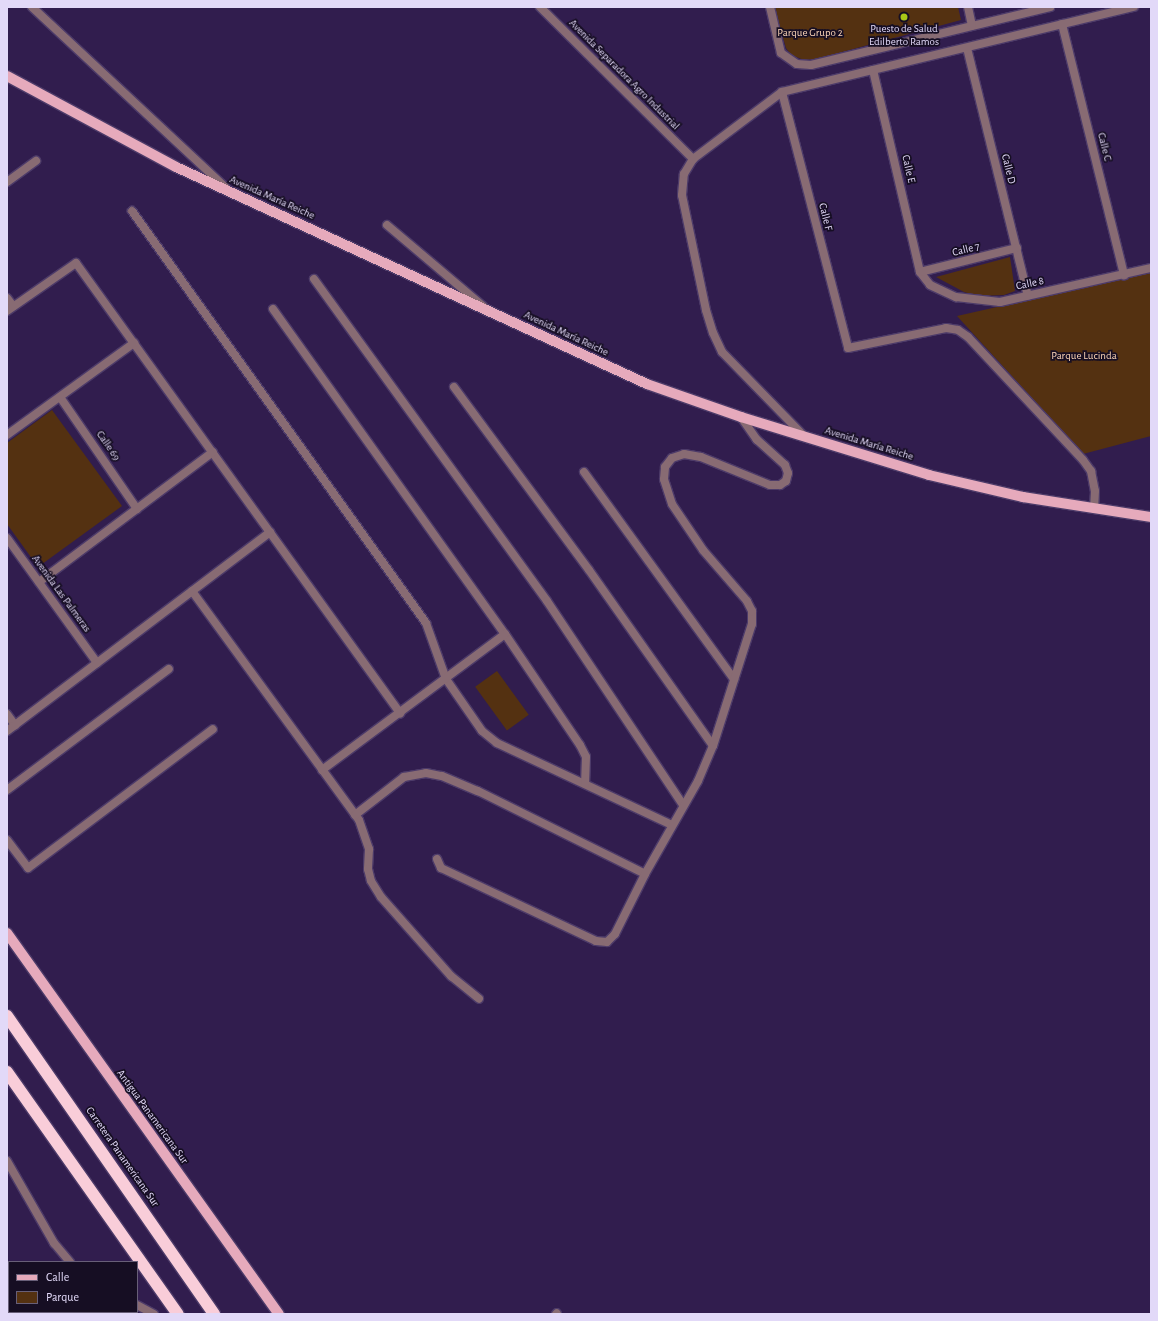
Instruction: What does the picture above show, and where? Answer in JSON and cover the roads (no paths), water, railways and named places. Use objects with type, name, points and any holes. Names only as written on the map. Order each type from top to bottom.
[{"type":"highway","name":"Carretera Panamericana Sur","points":[[7,1016],[214,1314]]},
{"type":"highway","points":[[7,1072],[178,1314]]},
{"type":"main road","name":"Avenida María Reiche","points":[[7,76],[176,168],[647,384],[742,417],[929,475],[1023,497],[1094,510],[1151,517]]},
{"type":"main road","name":"Antigua Panamericana Sur","points":[[7,933],[279,1314]]},
{"type":"street","points":[[32,7],[231,192]]},
{"type":"street","name":"Avenida Separadora Agro Industrial","points":[[540,7],[693,159]]},
{"type":"street","points":[[770,7],[781,52],[797,64],[811,64],[1050,7]]},
{"type":"street","points":[[968,7],[972,26]]},
{"type":"street","points":[[804,436],[722,352],[713,332],[706,310],[682,195],[684,174],[693,159],[782,92],[1134,7]]},
{"type":"street","name":"Calle C","points":[[1062,24],[1124,274]]},
{"type":"street","name":"Calle D","points":[[967,48],[1028,296]]},
{"type":"street","name":"Calle E","points":[[873,70],[920,272]]},
{"type":"street","name":"Calle F","points":[[782,92],[848,348],[946,328],[958,330],[968,337],[1087,465],[1091,471],[1095,491],[1094,510]]},
{"type":"street","points":[[7,182],[36,161]]},
{"type":"street","points":[[132,211],[426,623],[446,679],[482,731],[497,743],[672,825]]},
{"type":"street","points":[[387,225],[490,312]]},
{"type":"street","name":"Calle 7","points":[[920,272],[1016,248]]},
{"type":"street","points":[[7,298],[10,308],[76,263],[400,713]]},
{"type":"street","name":"Calle 8","points":[[920,272],[930,284],[956,297],[1000,302],[1151,268]]},
{"type":"street","points":[[314,279],[547,600],[683,805]]},
{"type":"street","points":[[273,309],[505,634],[580,744],[586,757],[585,784]]},
{"type":"street","points":[[7,435],[134,343]]},
{"type":"street","points":[[454,387],[589,570],[713,746]]},
{"type":"street","name":"Calle 69","points":[[60,397],[137,509]]},
{"type":"street","points":[[437,859],[441,868],[596,941],[607,942],[615,934],[644,874],[698,781],[713,746],[752,624],[752,611],[747,601],[703,550],[672,504],[664,479],[665,467],[672,458],[684,454],[702,457],[770,484],[780,485],[786,480],[788,473],[785,465],[757,440],[742,417]]},
{"type":"street","points":[[39,582],[213,452]]},
{"type":"street","points":[[584,472],[734,679]]},
{"type":"street","points":[[7,731],[270,532]]},
{"type":"street","name":"Avenida Las Palmeras","points":[[7,538],[97,663]]},
{"type":"street","points":[[192,591],[355,815],[369,849],[368,869],[371,881],[381,897],[451,976],[479,998]]},
{"type":"street","points":[[322,770],[505,634]]},
{"type":"street","points":[[7,790],[169,669]]},
{"type":"street","points":[[7,714],[15,725]]},
{"type":"street","points":[[7,840],[28,868],[213,729]]},
{"type":"street","points":[[355,815],[404,777],[426,773],[442,776],[478,790],[644,874]]},
{"type":"street","points":[[7,1162],[54,1243],[69,1261]]},
{"type":"street","points":[[138,1306],[154,1314]]},
{"type":"place","name":"Puesto de Salud Edilberto Ramos","points":[[904,17]]},
{"type":"park label","name":"Parque Grupo 2","points":[[810,33]]},
{"type":"park label","name":"Parque Lucinda","points":[[1084,356]]}]
